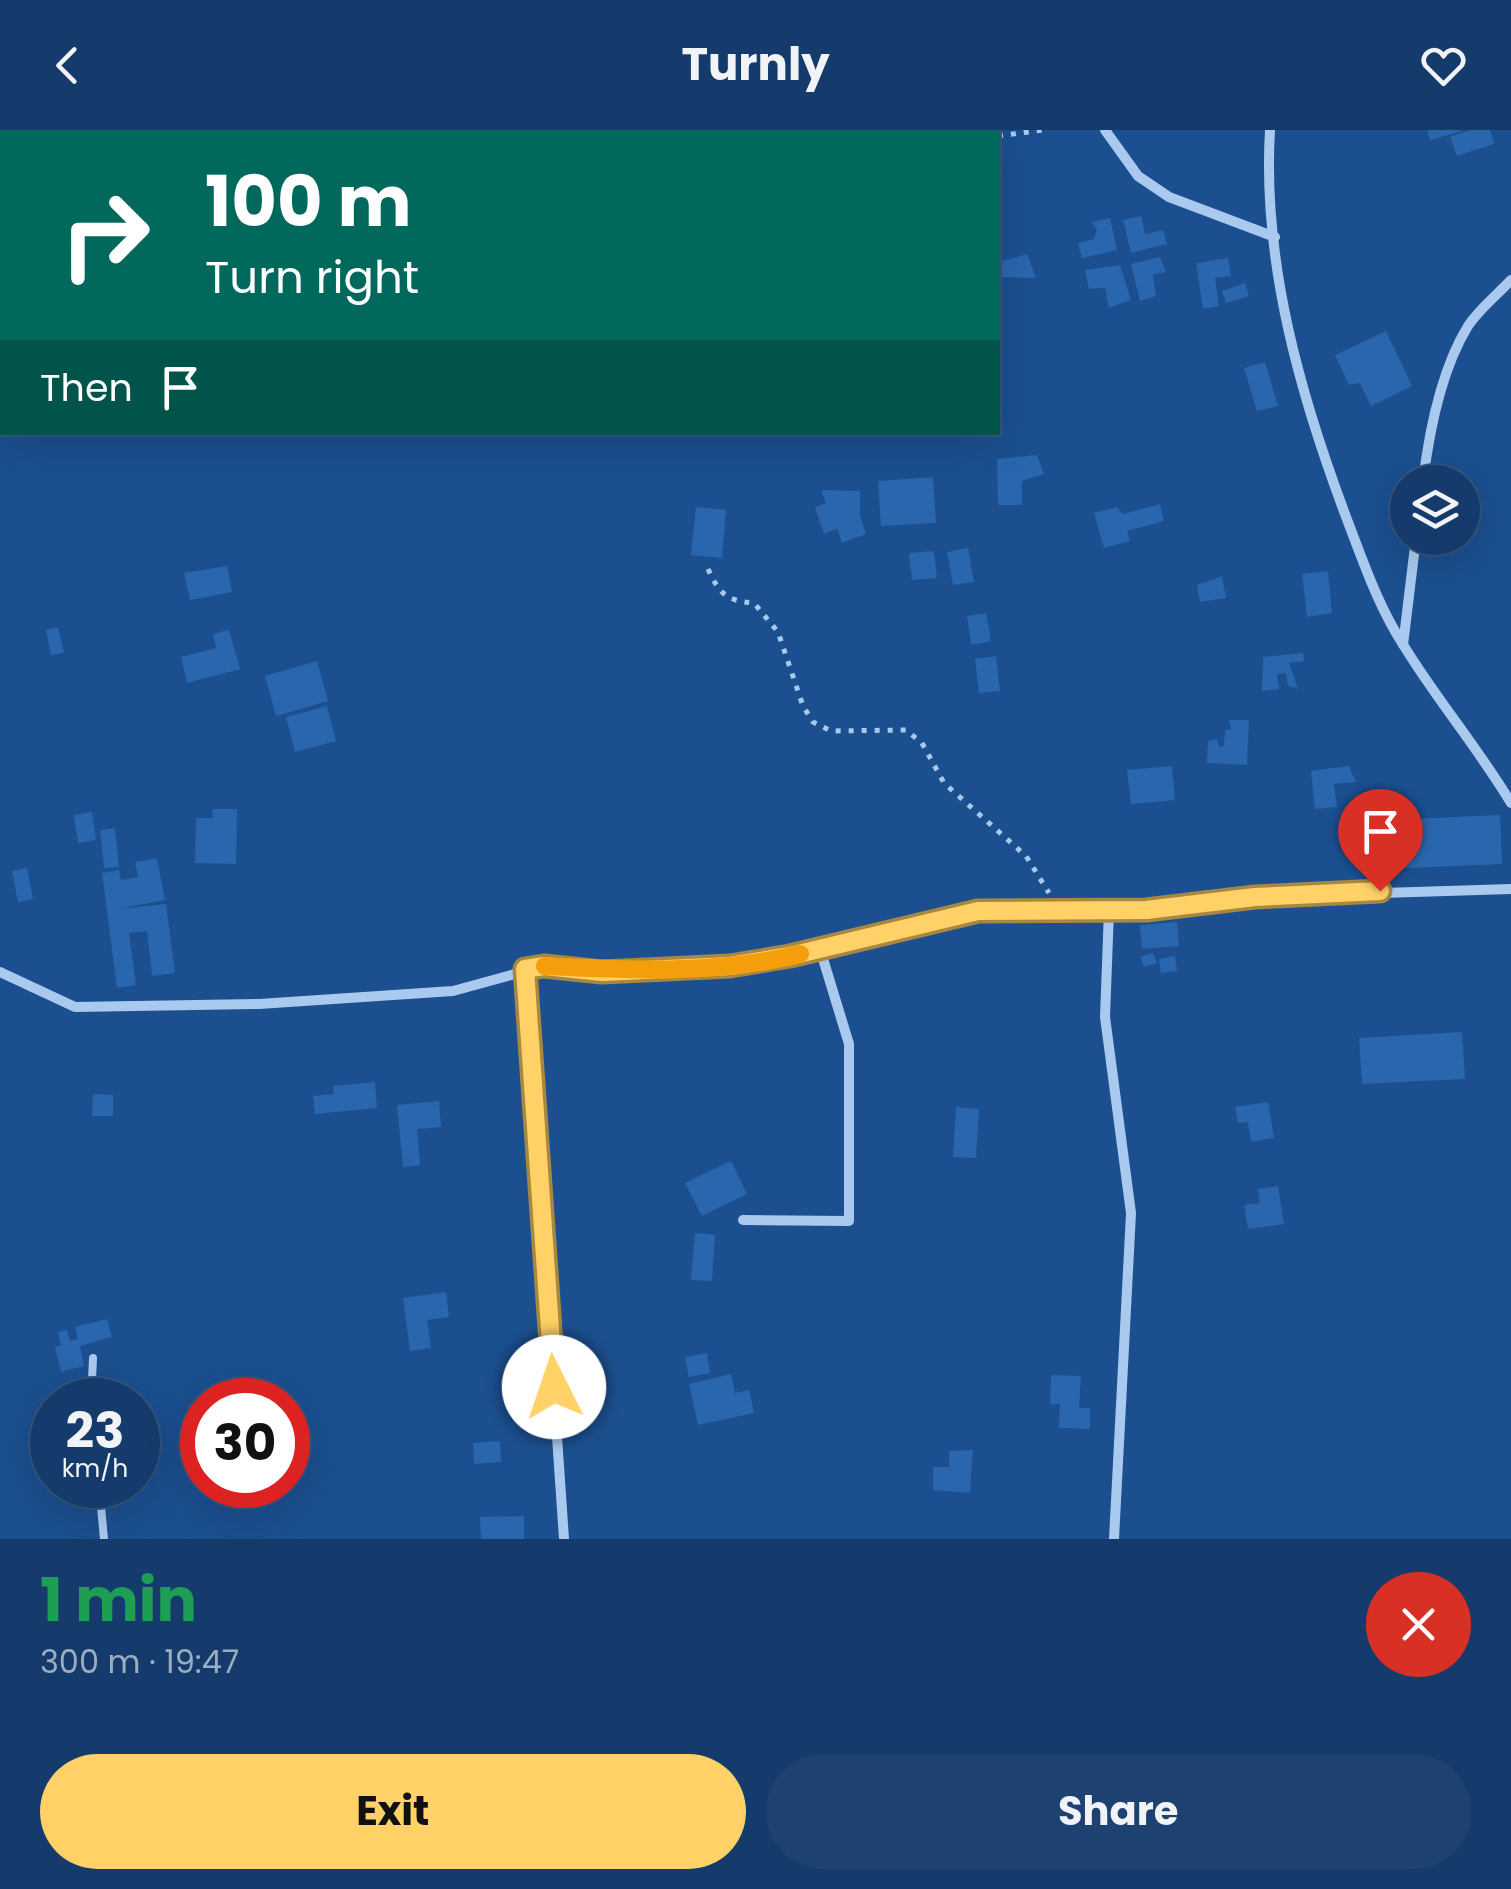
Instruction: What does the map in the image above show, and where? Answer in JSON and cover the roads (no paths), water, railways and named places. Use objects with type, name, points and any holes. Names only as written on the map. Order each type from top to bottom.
[{"type":"street","points":[[1104,130],[1138,176],[1170,197],[1274,238]]},
{"type":"street","points":[[1270,130],[1266,187],[1289,336],[1328,470],[1372,584],[1403,645],[1511,803]]},
{"type":"street","points":[[1425,465],[1454,354],[1470,322],[1511,280]]},
{"type":"street","points":[[1403,645],[1414,555]]},
{"type":"street","points":[[0,972],[75,1007],[128,1008],[440,993],[544,966],[602,972],[730,966],[978,911],[1182,908],[1255,897],[1511,888]]},
{"type":"street","points":[[1109,910],[1105,1017],[1131,1213],[1114,1539]]},
{"type":"street","points":[[743,1220],[849,1221],[849,1044],[820,949]]},
{"type":"street","points":[[525,969],[564,1539]]},
{"type":"lane","points":[[92,1378],[94,1358]]},
{"type":"lane","points":[[101,1508],[104,1539]]}]
